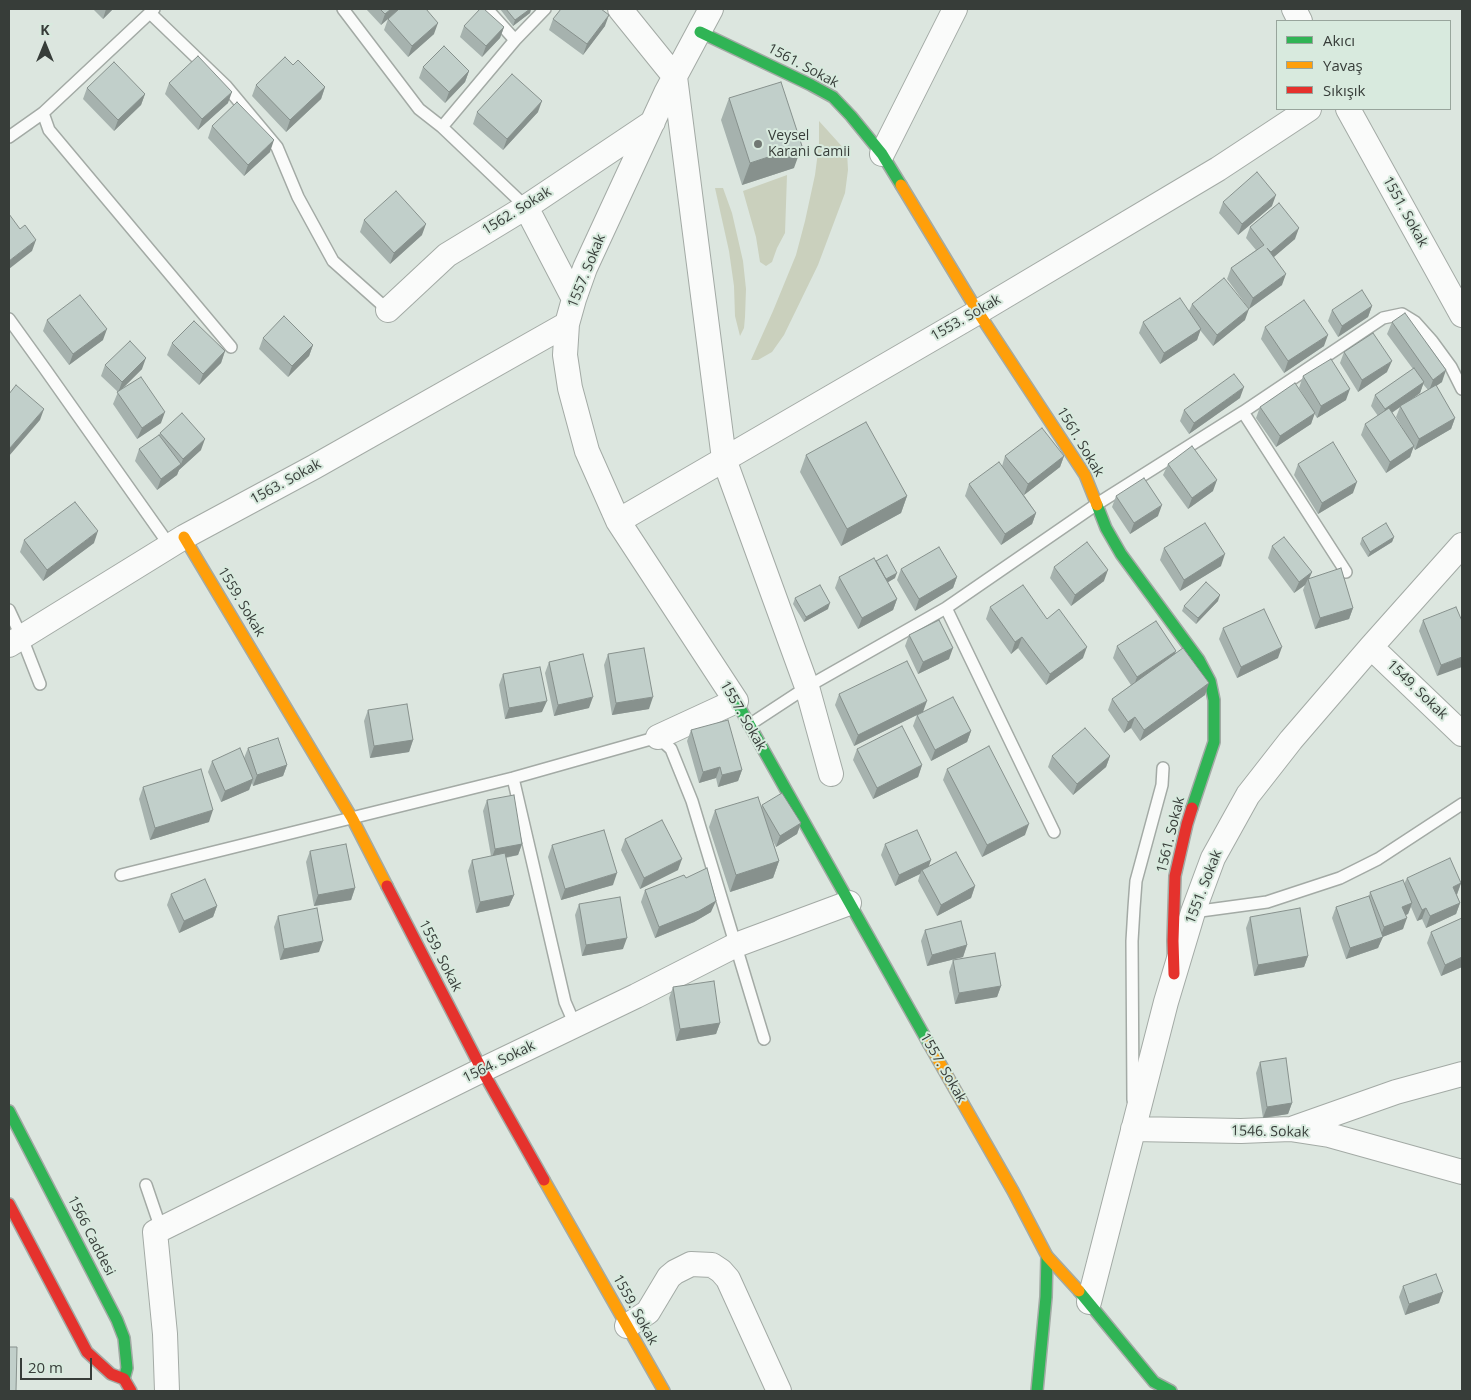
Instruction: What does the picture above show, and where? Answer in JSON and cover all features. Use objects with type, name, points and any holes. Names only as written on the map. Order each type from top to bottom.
[{"type":"street","points":[[620,9],[675,77],[724,460],[807,687],[831,774]]},
{"type":"street","name":"1557. Sokak","points":[[711,9],[653,122],[585,268],[567,324],[565,355],[570,388],[587,452],[618,521],[736,701],[1013,1190],[1047,1256],[1089,1302],[1151,1384],[1170,1391]]},
{"type":"street","points":[[882,154],[955,9]]},
{"type":"street","name":"1561. Sokak","points":[[700,32],[811,84],[833,97],[882,154],[978,312],[1085,475],[1106,528],[1120,554],[1199,660],[1210,681],[1214,700],[1214,742],[1187,824],[1175,876],[1174,974]]},
{"type":"street","name":"1553. Sokak","points":[[618,521],[978,312],[1218,169],[1307,110]]},
{"type":"street","name":"1551. Sokak","points":[[1349,110],[1462,315]]},
{"type":"street","name":"1562. Sokak","points":[[388,310],[447,255],[526,207],[653,122]]},
{"type":"street","points":[[526,207],[574,299]]},
{"type":"street","name":"1563. Sokak","points":[[15,641],[177,541],[314,467],[567,324]]},
{"type":"street","name":"1559. Sokak","points":[[177,541],[352,818],[482,1070],[664,1391]]},
{"type":"street","name":"1551. Sokak","points":[[1089,1302],[1174,974],[1193,912],[1213,858],[1248,795],[1291,740],[1462,545]]},
{"type":"street","name":"1549. Sokak","points":[[1371,647],[1462,734]]},
{"type":"street","points":[[658,737],[736,701]]},
{"type":"street","name":"1564. Sokak","points":[[158,1230],[636,996],[736,945],[849,903]]},
{"type":"street","points":[[1290,1130],[1396,1092],[1462,1074]]},
{"type":"street","name":"1566 Caddesi","points":[[9,1112],[117,1320],[124,1338],[127,1368],[124,1379]]},
{"type":"street","name":"1546. Sokak","points":[[1133,1130],[1290,1130],[1329,1135],[1462,1172]]},
{"type":"street","points":[[9,1204],[87,1352],[111,1374],[124,1379],[131,1391]]},
{"type":"street","points":[[158,1230],[167,1391]]},
{"type":"street","points":[[1037,1391],[1046,1297],[1047,1256]]},
{"type":"street","points":[[627,1326],[648,1312],[668,1276],[691,1264],[712,1265],[728,1278],[779,1391]]},
{"type":"lane","points":[[343,9],[419,109],[442,127],[526,207]]},
{"type":"lane","points":[[487,9],[515,40]]},
{"type":"lane","points":[[442,127],[515,40],[545,9]]},
{"type":"lane","points":[[9,137],[43,113],[152,11],[226,86],[277,147],[298,197],[333,261],[388,310]]},
{"type":"lane","points":[[43,113],[49,130],[231,347]]},
{"type":"lane","points":[[749,725],[807,687],[946,608],[1097,504],[1243,412],[1382,318],[1402,314],[1415,322],[1432,340],[1451,367],[1462,389]]},
{"type":"lane","points":[[9,319],[177,541]]},
{"type":"lane","points":[[1243,412],[1346,572]]},
{"type":"lane","points":[[946,608],[1054,832]]},
{"type":"lane","points":[[9,610],[15,641],[40,684]]},
{"type":"lane","points":[[121,875],[513,778],[658,737],[671,749],[692,801],[764,1039]]},
{"type":"lane","points":[[1133,1130],[1132,960],[1136,881],[1162,785],[1163,768]]},
{"type":"lane","points":[[513,778],[565,1002],[575,1025]]},
{"type":"lane","points":[[1193,912],[1267,902],[1340,878],[1378,859],[1462,804]]},
{"type":"lane","points":[[146,1185],[158,1230]]},
{"type":"green space","points":[[819,121],[847,152],[848,170],[845,193],[818,265],[784,335],[772,352],[758,360],[751,360],[796,255],[815,175],[819,144]]},
{"type":"green space","points":[[787,175],[785,233],[772,262],[766,266],[760,262],[756,237],[743,191]]},
{"type":"green space","points":[[715,188],[723,188],[732,213],[743,261],[746,289],[745,317],[744,328],[740,336],[735,316],[734,286],[729,251]]},
{"type":"building","points":[[380,9],[391,9],[385,14]]},
{"type":"building","points":[[399,9],[426,9],[438,23],[412,46],[388,19]]},
{"type":"building","points":[[480,9],[484,9],[504,27],[486,46],[464,26]]},
{"type":"building","points":[[506,9],[530,9],[515,20]]},
{"type":"building","points":[[561,9],[601,9],[609,15],[587,44],[553,19]]},
{"type":"building","points":[[444,46],[469,71],[449,92],[423,67]]},
{"type":"building","points":[[198,56],[232,92],[202,119],[169,83]]},
{"type":"building","points":[[285,57],[293,65],[298,60],[325,87],[290,120],[256,85]]},
{"type":"building","points":[[114,62],[145,94],[118,120],[87,88]]},
{"type":"building","points":[[512,74],[542,101],[507,139],[477,112]]},
{"type":"building","points":[[781,82],[802,146],[750,163],[729,98]]},
{"type":"building","points":[[237,102],[274,140],[248,165],[212,126]]},
{"type":"building","points":[[1257,172],[1276,195],[1242,224],[1223,202]]},
{"type":"building","points":[[396,191],[426,224],[394,253],[364,220]]},
{"type":"building","points":[[1279,203],[1299,228],[1271,252],[1267,248],[1286,274],[1253,298],[1231,268],[1264,245],[1250,227]]},
{"type":"building","points":[[9,214],[20,229],[25,225],[36,240],[9,261]]},
{"type":"building","points":[[1224,278],[1249,309],[1217,335],[1192,304]]},
{"type":"building","points":[[1362,290],[1372,306],[1342,326],[1332,310]]},
{"type":"building","points":[[80,295],[107,329],[73,354],[47,320]]},
{"type":"building","points":[[1180,298],[1201,329],[1164,353],[1143,322]]},
{"type":"building","points":[[1304,300],[1328,335],[1288,361],[1265,327]]},
{"type":"building","points":[[1405,313],[1446,370],[1433,380],[1392,322]]},
{"type":"building","points":[[284,316],[313,345],[292,366],[263,338]]},
{"type":"building","points":[[194,321],[225,351],[203,374],[172,343]]},
{"type":"building","points":[[1373,333],[1392,361],[1362,380],[1344,352]]},
{"type":"building","points":[[130,341],[146,358],[122,382],[105,365]]},
{"type":"building","points":[[1331,359],[1350,389],[1321,406],[1303,376]]},
{"type":"building","points":[[1414,368],[1424,382],[1385,409],[1375,395]]},
{"type":"building","points":[[1234,374],[1244,387],[1194,423],[1184,410]]},
{"type":"building","points":[[141,377],[165,412],[142,428],[117,392]]},
{"type":"building","points":[[1295,383],[1315,413],[1280,436],[1260,407]]},
{"type":"building","points":[[16,385],[44,409],[9,449],[9,394]]},
{"type":"building","points":[[1436,385],[1455,418],[1419,439],[1400,406]]},
{"type":"building","points":[[1389,408],[1414,446],[1390,462],[1365,424]]},
{"type":"building","points":[[182,413],[205,439],[183,459],[160,433]]},
{"type":"building","points":[[866,422],[907,496],[847,529],[806,455]]},
{"type":"building","points":[[1042,428],[1064,456],[1028,484],[1005,456]]},
{"type":"building","points":[[159,435],[181,464],[161,479],[139,449]]},
{"type":"building","points":[[1333,442],[1357,482],[1322,503],[1298,464]]},
{"type":"building","points":[[1192,446],[1217,480],[1192,498],[1168,464]]},
{"type":"building","points":[[999,462],[1036,513],[1005,534],[969,484]]},
{"type":"building","points":[[1144,478],[1162,505],[1134,523],[1116,496]]},
{"type":"building","points":[[75,502],[98,531],[47,570],[24,540]]},
{"type":"building","points":[[1205,523],[1225,554],[1184,580],[1164,548]]},
{"type":"building","points":[[1386,523],[1394,537],[1370,552],[1362,538]]},
{"type":"building","points":[[1284,537],[1312,572],[1299,582],[1272,546]]},
{"type":"building","points":[[1087,542],[1108,570],[1075,595],[1054,567]]},
{"type":"building","points":[[939,547],[957,577],[919,599],[901,569]]},
{"type":"building","points":[[887,555],[897,573],[886,579],[876,561]]},
{"type":"building","points":[[874,558],[897,599],[862,618],[839,577]]},
{"type":"building","points":[[1341,568],[1353,608],[1320,618],[1308,579]]},
{"type":"building","points":[[1206,582],[1220,595],[1198,618],[1184,606]]},
{"type":"building","points":[[820,585],[830,603],[806,617],[795,598]]},
{"type":"building","points":[[1023,585],[1047,619],[1059,609],[1087,647],[1050,674],[1022,637],[1015,642],[990,607]]},
{"type":"building","points":[[1456,607],[1462,621],[1462,657],[1441,665],[1423,620]]},
{"type":"building","points":[[1264,609],[1282,647],[1241,667],[1223,628]]},
{"type":"building","points":[[939,620],[953,648],[923,662],[909,635]]},
{"type":"building","points":[[1156,621],[1176,651],[1137,677],[1117,646]]},
{"type":"building","points":[[644,648],[653,697],[616,703],[608,654]]},
{"type":"building","points":[[1183,648],[1209,683],[1144,730],[1135,717],[1128,722],[1112,699]]},
{"type":"building","points":[[583,654],[593,697],[558,705],[549,662]]},
{"type":"building","points":[[907,661],[927,701],[858,735],[839,694]]},
{"type":"building","points":[[540,667],[547,701],[509,708],[503,674]]},
{"type":"building","points":[[953,697],[971,731],[935,750],[917,715]]},
{"type":"building","points":[[407,704],[413,740],[374,746],[368,710]]},
{"type":"building","points":[[728,720],[742,770],[722,775],[720,767],[703,772],[691,730]]},
{"type":"building","points":[[902,726],[922,765],[877,788],[857,749]]},
{"type":"building","points":[[1085,728],[1110,756],[1077,784],[1052,756]]},
{"type":"building","points":[[278,738],[287,765],[257,775],[248,748]]},
{"type":"building","points":[[989,746],[1029,824],[987,845],[947,769]]},
{"type":"building","points":[[240,748],[253,779],[225,791],[212,761]]},
{"type":"building","points":[[201,769],[213,810],[155,828],[143,787]]},
{"type":"building","points":[[782,793],[801,823],[780,836],[762,805]]},
{"type":"building","points":[[514,795],[522,844],[495,849],[487,800]]},
{"type":"building","points":[[758,797],[779,861],[736,875],[715,810]]},
{"type":"building","points":[[662,820],[682,859],[644,878],[625,839]]},
{"type":"building","points":[[604,830],[617,873],[565,889],[552,845]]},
{"type":"building","points":[[917,830],[931,860],[899,875],[885,844]]},
{"type":"building","points":[[346,844],[355,888],[318,895],[310,851]]},
{"type":"building","points":[[956,852],[975,886],[941,905],[922,870]]},
{"type":"building","points":[[505,853],[514,895],[480,902],[472,860]]},
{"type":"building","points":[[1450,858],[1461,883],[1453,887],[1460,903],[1430,916],[1426,908],[1422,910],[1407,878]]},
{"type":"building","points":[[707,868],[716,901],[699,911],[659,927],[645,890],[684,875],[686,878]]},
{"type":"building","points":[[205,879],[217,906],[184,921],[171,894]]},
{"type":"building","points":[[1403,880],[1412,903],[1402,907],[1407,918],[1384,927],[1370,892]]},
{"type":"building","points":[[1369,896],[1383,937],[1350,948],[1336,907]]},
{"type":"building","points":[[620,897],[627,938],[586,945],[579,904]]},
{"type":"building","points":[[317,908],[323,941],[284,949],[278,916]]},
{"type":"building","points":[[1300,908],[1308,956],[1258,965],[1250,917]]},
{"type":"building","points":[[1462,918],[1462,957],[1445,965],[1431,932]]},
{"type":"building","points":[[961,921],[967,945],[932,955],[925,930]]},
{"type":"building","points":[[995,953],[1001,986],[959,993],[953,960]]},
{"type":"building","points":[[714,981],[720,1023],[680,1029],[673,987]]},
{"type":"building","points":[[1286,1058],[1292,1103],[1267,1107],[1260,1062]]},
{"type":"building","points":[[1436,1274],[1443,1292],[1409,1304],[1403,1286]]},
{"type":"building","points":[[9,1347],[17,1347],[16,1391],[9,1391]]},
{"type":"traffic: fast","points":[[700,32],[833,97],[882,154],[901,185]]},
{"type":"traffic: fast","points":[[1097,505],[1106,528],[1121,554],[1199,660],[1210,681],[1214,700],[1214,742],[1192,808]]},
{"type":"traffic: fast","points":[[736,701],[929,1044]]},
{"type":"traffic: fast","points":[[9,1111],[117,1320],[124,1338],[127,1368],[124,1379]]},
{"type":"traffic: fast","points":[[1037,1391],[1046,1297],[1047,1256]]},
{"type":"traffic: fast","points":[[1079,1291],[1154,1382],[1171,1391]]},
{"type":"traffic: slow","points":[[901,185],[978,312],[1085,475],[1097,505]]},
{"type":"traffic: slow","points":[[184,537],[352,818],[387,886]]},
{"type":"traffic: slow","points":[[929,1044],[1013,1191],[1047,1256],[1079,1291]]},
{"type":"traffic: slow","points":[[544,1180],[664,1391]]},
{"type":"traffic: jam","points":[[1174,974],[1175,876],[1192,808]]},
{"type":"traffic: jam","points":[[387,886],[482,1070],[544,1180]]},
{"type":"traffic: jam","points":[[9,1204],[87,1352],[111,1374],[124,1379],[131,1391]]},
{"type":"place","name":"Veysel Karani Camii","points":[[758,144]]}]
